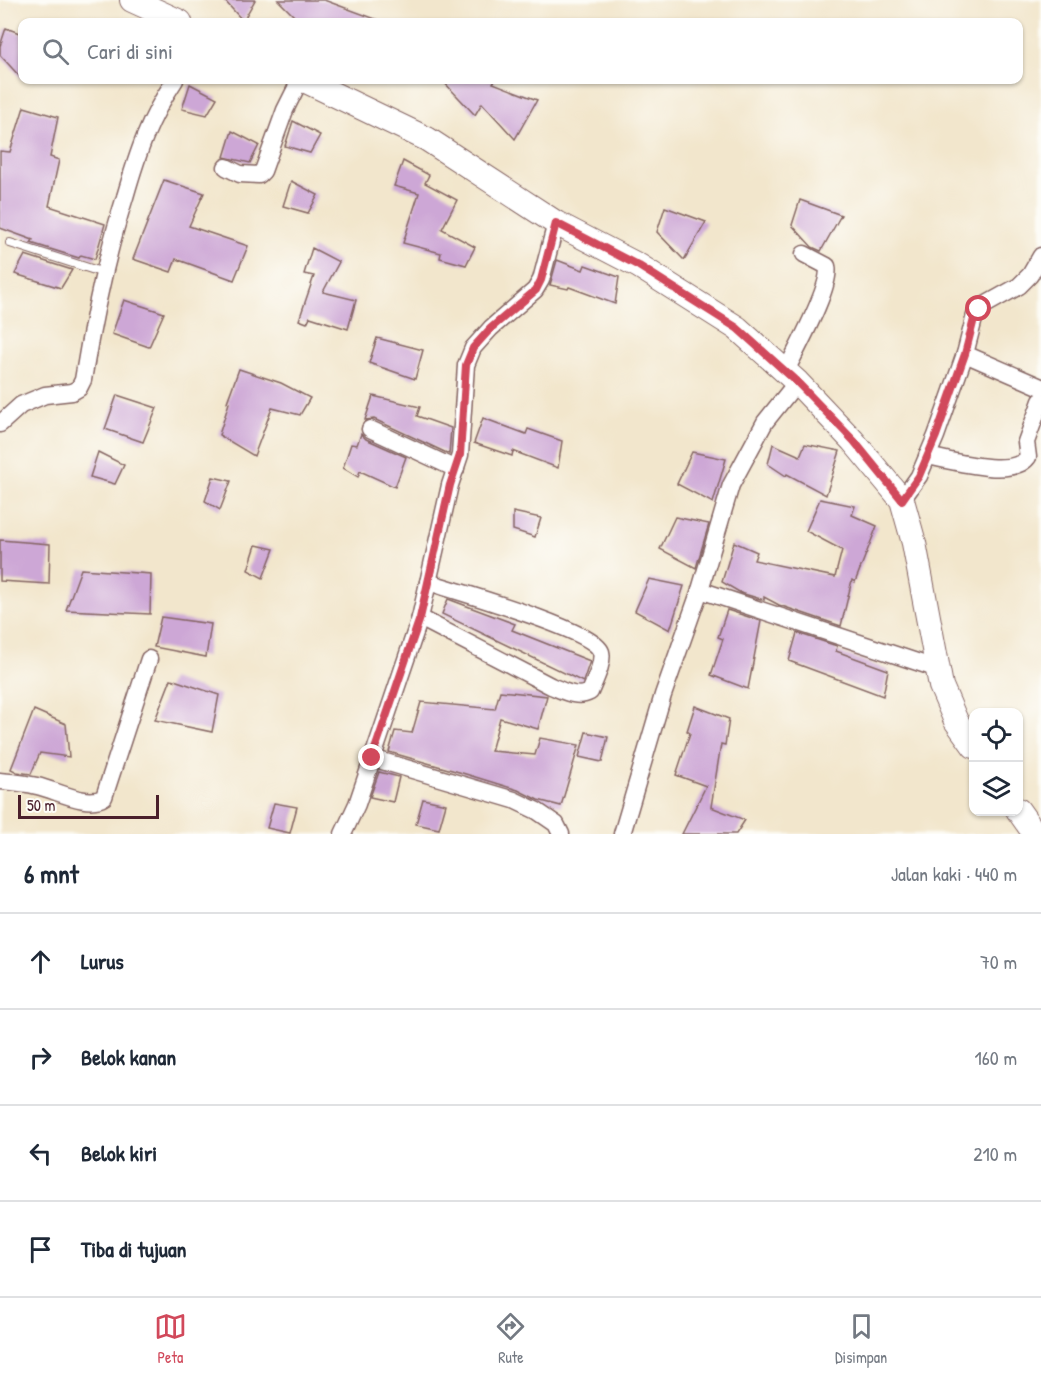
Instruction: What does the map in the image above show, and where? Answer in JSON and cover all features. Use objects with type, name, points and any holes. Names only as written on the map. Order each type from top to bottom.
[{"type":"street","points":[[132,0],[171,18]]},
{"type":"street","points":[[0,424],[21,405],[45,395],[72,392],[79,388],[83,380],[93,316],[113,236],[139,150],[150,122],[173,84]]},
{"type":"street","points":[[226,167],[248,176],[259,175],[263,171],[285,110],[300,84]]},
{"type":"street","points":[[311,84],[428,139],[556,223],[639,266],[737,328],[791,377],[854,441],[902,500],[914,543],[942,686],[956,721],[969,739]]},
{"type":"street","points":[[343,834],[357,804],[420,618],[460,455],[466,365],[473,348],[491,328],[536,290],[541,280],[556,223]]},
{"type":"street","points":[[622,834],[663,695],[700,590],[731,485],[791,377],[822,297],[828,277],[827,266],[804,254]]},
{"type":"street","points":[[902,500],[919,476],[927,456],[965,354],[975,315],[979,309],[1019,286],[1030,275],[1041,256]]},
{"type":"street","points":[[965,354],[1041,387]]},
{"type":"street","points":[[927,456],[983,467],[1005,468],[1022,463],[1028,457],[1026,442],[1041,401]]},
{"type":"street","points":[[370,429],[456,469]]},
{"type":"street","points":[[420,618],[551,686],[572,694],[583,695],[590,692],[602,658],[596,645],[565,628],[428,582]]},
{"type":"street","points":[[700,590],[938,669]]},
{"type":"street","points":[[0,781],[38,786],[89,802],[99,801],[105,797],[149,659]]},
{"type":"street","points":[[372,758],[514,800],[537,811],[556,824],[561,834]]},
{"type":"street","points":[[1022,816],[1035,834]]},
{"type":"lane","points":[[10,243],[104,273]]},
{"type":"building","points":[[224,0],[255,0],[245,18],[240,18]]},
{"type":"building","points":[[278,0],[324,0],[373,18],[296,18]]},
{"type":"building","points":[[6,28],[18,32],[18,75],[0,55],[0,46]]},
{"type":"building","points":[[190,84],[217,98],[207,115],[182,109]]},
{"type":"building","points":[[446,84],[496,84],[537,100],[515,139],[482,103],[475,115]]},
{"type":"building","points":[[24,107],[58,117],[50,157],[59,160],[49,206],[105,224],[95,259],[81,255],[79,258],[31,243],[33,240],[0,228],[0,151],[10,152]]},
{"type":"building","points":[[293,121],[320,135],[310,153],[285,146]]},
{"type":"building","points":[[232,131],[259,145],[250,163],[224,157]]},
{"type":"building","points":[[403,161],[429,175],[425,183],[457,200],[442,229],[475,247],[466,265],[440,258],[441,253],[403,243],[419,193],[394,186]]},
{"type":"building","points":[[164,180],[204,193],[189,226],[248,246],[234,280],[176,259],[171,272],[133,259]]},
{"type":"building","points":[[291,181],[318,195],[308,213],[283,206]]},
{"type":"building","points":[[800,200],[841,215],[821,251],[812,247],[792,225]]},
{"type":"building","points":[[665,207],[706,222],[684,260],[657,232]]},
{"type":"building","points":[[312,248],[339,262],[323,292],[356,300],[348,329],[310,317],[307,323],[299,320],[314,276],[304,274]]},
{"type":"building","points":[[25,255],[72,270],[61,288],[15,274]]},
{"type":"building","points":[[557,260],[583,270],[585,265],[619,277],[615,304],[569,287],[568,289],[550,285]]},
{"type":"building","points":[[124,300],[164,313],[149,347],[112,334]]},
{"type":"building","points":[[377,338],[423,350],[415,379],[369,363]]},
{"type":"building","points":[[239,369],[281,383],[310,398],[300,415],[272,408],[254,456],[219,435],[229,403],[227,402]]},
{"type":"building","points":[[117,395],[157,408],[143,442],[105,429]]},
{"type":"building","points":[[373,396],[420,407],[417,416],[451,428],[449,454],[374,419],[365,420]]},
{"type":"building","points":[[483,418],[526,434],[528,429],[562,441],[558,468],[513,451],[512,456],[474,443]]},
{"type":"building","points":[[361,434],[366,439],[406,457],[395,487],[360,471],[358,477],[343,468],[351,444],[357,445]]},
{"type":"building","points":[[773,444],[800,456],[805,444],[840,451],[826,495],[787,474],[786,476],[768,464]]},
{"type":"building","points":[[98,452],[124,465],[115,484],[90,477]]},
{"type":"building","points":[[692,452],[726,459],[713,503],[677,484]]},
{"type":"building","points":[[213,477],[231,481],[220,510],[205,501]]},
{"type":"building","points":[[820,499],[855,506],[852,515],[877,526],[855,582],[852,580],[841,626],[779,605],[764,597],[764,600],[741,593],[722,582],[734,542],[757,552],[754,560],[835,577],[842,550],[806,531]]},
{"type":"building","points":[[513,512],[541,518],[535,537],[513,530]]},
{"type":"building","points":[[675,517],[709,524],[696,568],[660,549]]},
{"type":"building","points":[[0,540],[50,544],[49,584],[0,581]]},
{"type":"building","points":[[256,545],[274,549],[263,578],[248,570]]},
{"type":"building","points":[[81,569],[151,574],[150,614],[66,610]]},
{"type":"building","points":[[649,579],[684,586],[670,630],[635,611]]},
{"type":"building","points":[[448,599],[515,624],[512,630],[590,661],[583,682],[442,614]]},
{"type":"building","points":[[727,610],[761,621],[748,689],[711,675],[723,639],[718,637]]},
{"type":"building","points":[[161,617],[211,624],[206,657],[154,647]]},
{"type":"building","points":[[797,633],[837,646],[836,651],[888,670],[883,696],[789,661]]},
{"type":"building","points":[[171,679],[219,695],[212,732],[155,720]]},
{"type":"building","points":[[500,691],[547,696],[538,729],[500,718],[491,751],[535,755],[540,738],[579,745],[561,806],[538,800],[518,790],[389,752],[395,731],[412,733],[421,702],[495,709]]},
{"type":"building","points":[[695,706],[729,719],[725,745],[721,744],[711,807],[745,820],[736,834],[682,834],[706,786],[676,775],[690,733],[687,731]]},
{"type":"building","points":[[34,710],[66,724],[69,757],[40,753],[31,774],[17,772],[11,769]]},
{"type":"building","points":[[586,732],[608,737],[602,762],[579,757]]},
{"type":"building","points":[[379,772],[399,777],[393,802],[370,797]]},
{"type":"building","points":[[423,799],[446,804],[439,829],[416,824]]},
{"type":"building","points":[[274,803],[297,807],[290,833],[267,828]]},
{"type":"route","points":[[372,758],[420,618],[450,485],[460,455],[466,365],[473,348],[491,328],[536,290],[544,273],[556,223],[639,266],[737,328],[797,382],[854,441],[902,500],[919,476],[936,436],[965,354],[975,315],[979,309]]}]
